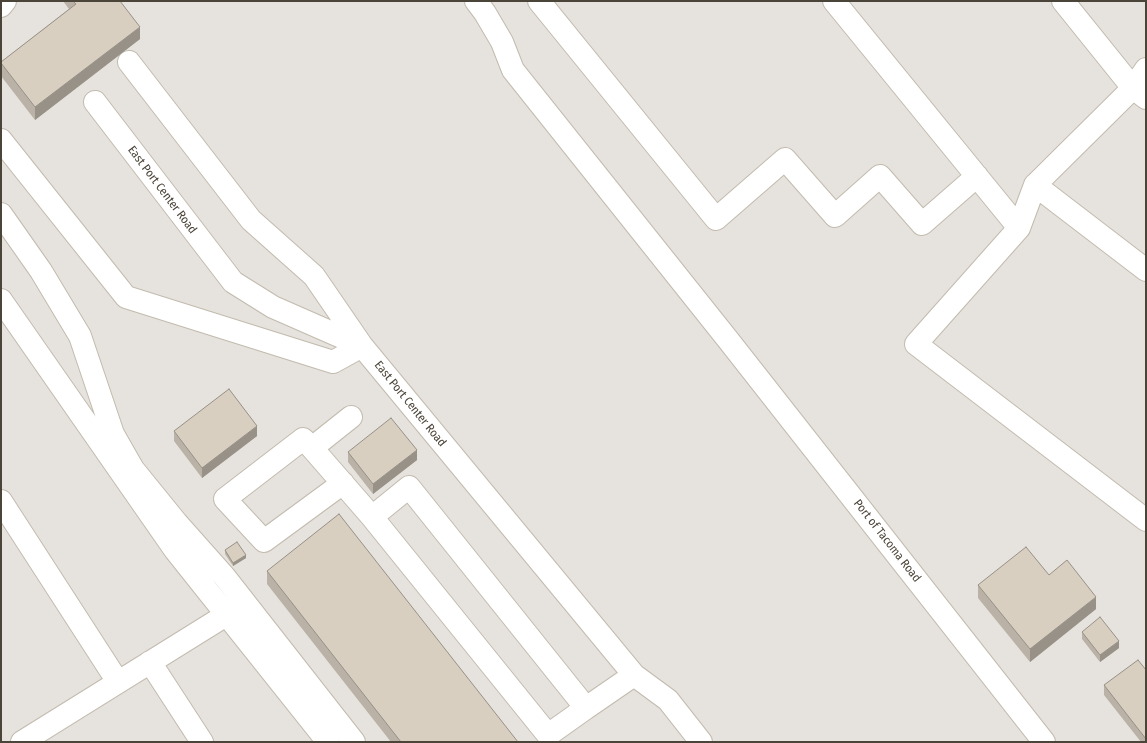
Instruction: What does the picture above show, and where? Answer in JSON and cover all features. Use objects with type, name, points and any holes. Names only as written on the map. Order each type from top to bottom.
[{"type":"street","points":[[1,6],[5,1]]},
{"type":"street","name":"Port of Tacoma Road","points":[[476,1],[502,42],[513,70],[729,341],[1044,742]]},
{"type":"street","points":[[539,1],[716,219],[785,159],[835,216],[880,176],[922,224],[977,176]]},
{"type":"street","points":[[834,1],[1019,228]]},
{"type":"street","points":[[1063,1],[1139,93]]},
{"type":"street","points":[[1,140],[126,297],[333,362],[362,346],[314,276],[251,220],[129,62]]},
{"type":"street","points":[[1146,69],[1139,93],[1035,185],[1019,228],[916,344],[1146,520]]},
{"type":"street","name":"East Port Center Road","points":[[95,102],[233,282],[273,307],[362,346],[634,675],[668,700],[701,742]]},
{"type":"street","points":[[1035,185],[1146,270]]},
{"type":"street","points":[[1,214],[41,271],[80,336],[113,434],[133,469],[176,522],[246,603],[354,742]]},
{"type":"street","points":[[1,300],[175,550],[328,742]]},
{"type":"street","points":[[312,448],[351,417]]},
{"type":"street","points":[[343,483],[264,541],[225,499],[303,439],[343,483],[372,517],[550,739],[586,708],[634,675]]},
{"type":"street","points":[[372,517],[409,487],[586,708]]},
{"type":"street","points":[[1,501],[118,682]]},
{"type":"street","points":[[176,522],[190,569]]},
{"type":"street","points":[[22,742],[246,603]]},
{"type":"street","points":[[150,662],[202,742]]},
{"type":"shaded area","points":[[1,1],[1146,1],[1146,742],[1,742]]},
{"type":"building","points":[[73,1],[120,1],[140,27],[35,107],[1,62],[76,4]]},
{"type":"building","points":[[229,389],[257,426],[202,468],[174,431]]},
{"type":"building","points":[[391,418],[417,450],[373,484],[348,452]]},
{"type":"building","points":[[339,514],[518,742],[401,742],[267,571]]},
{"type":"building","points":[[237,542],[246,555],[233,563],[225,550]]},
{"type":"building","points":[[1026,547],[1049,575],[1067,560],[1096,597],[1030,649],[978,585]]},
{"type":"building","points":[[1100,617],[1119,641],[1100,655],[1082,632]]},
{"type":"building","points":[[1138,660],[1146,670],[1146,739],[1104,685]]}]
